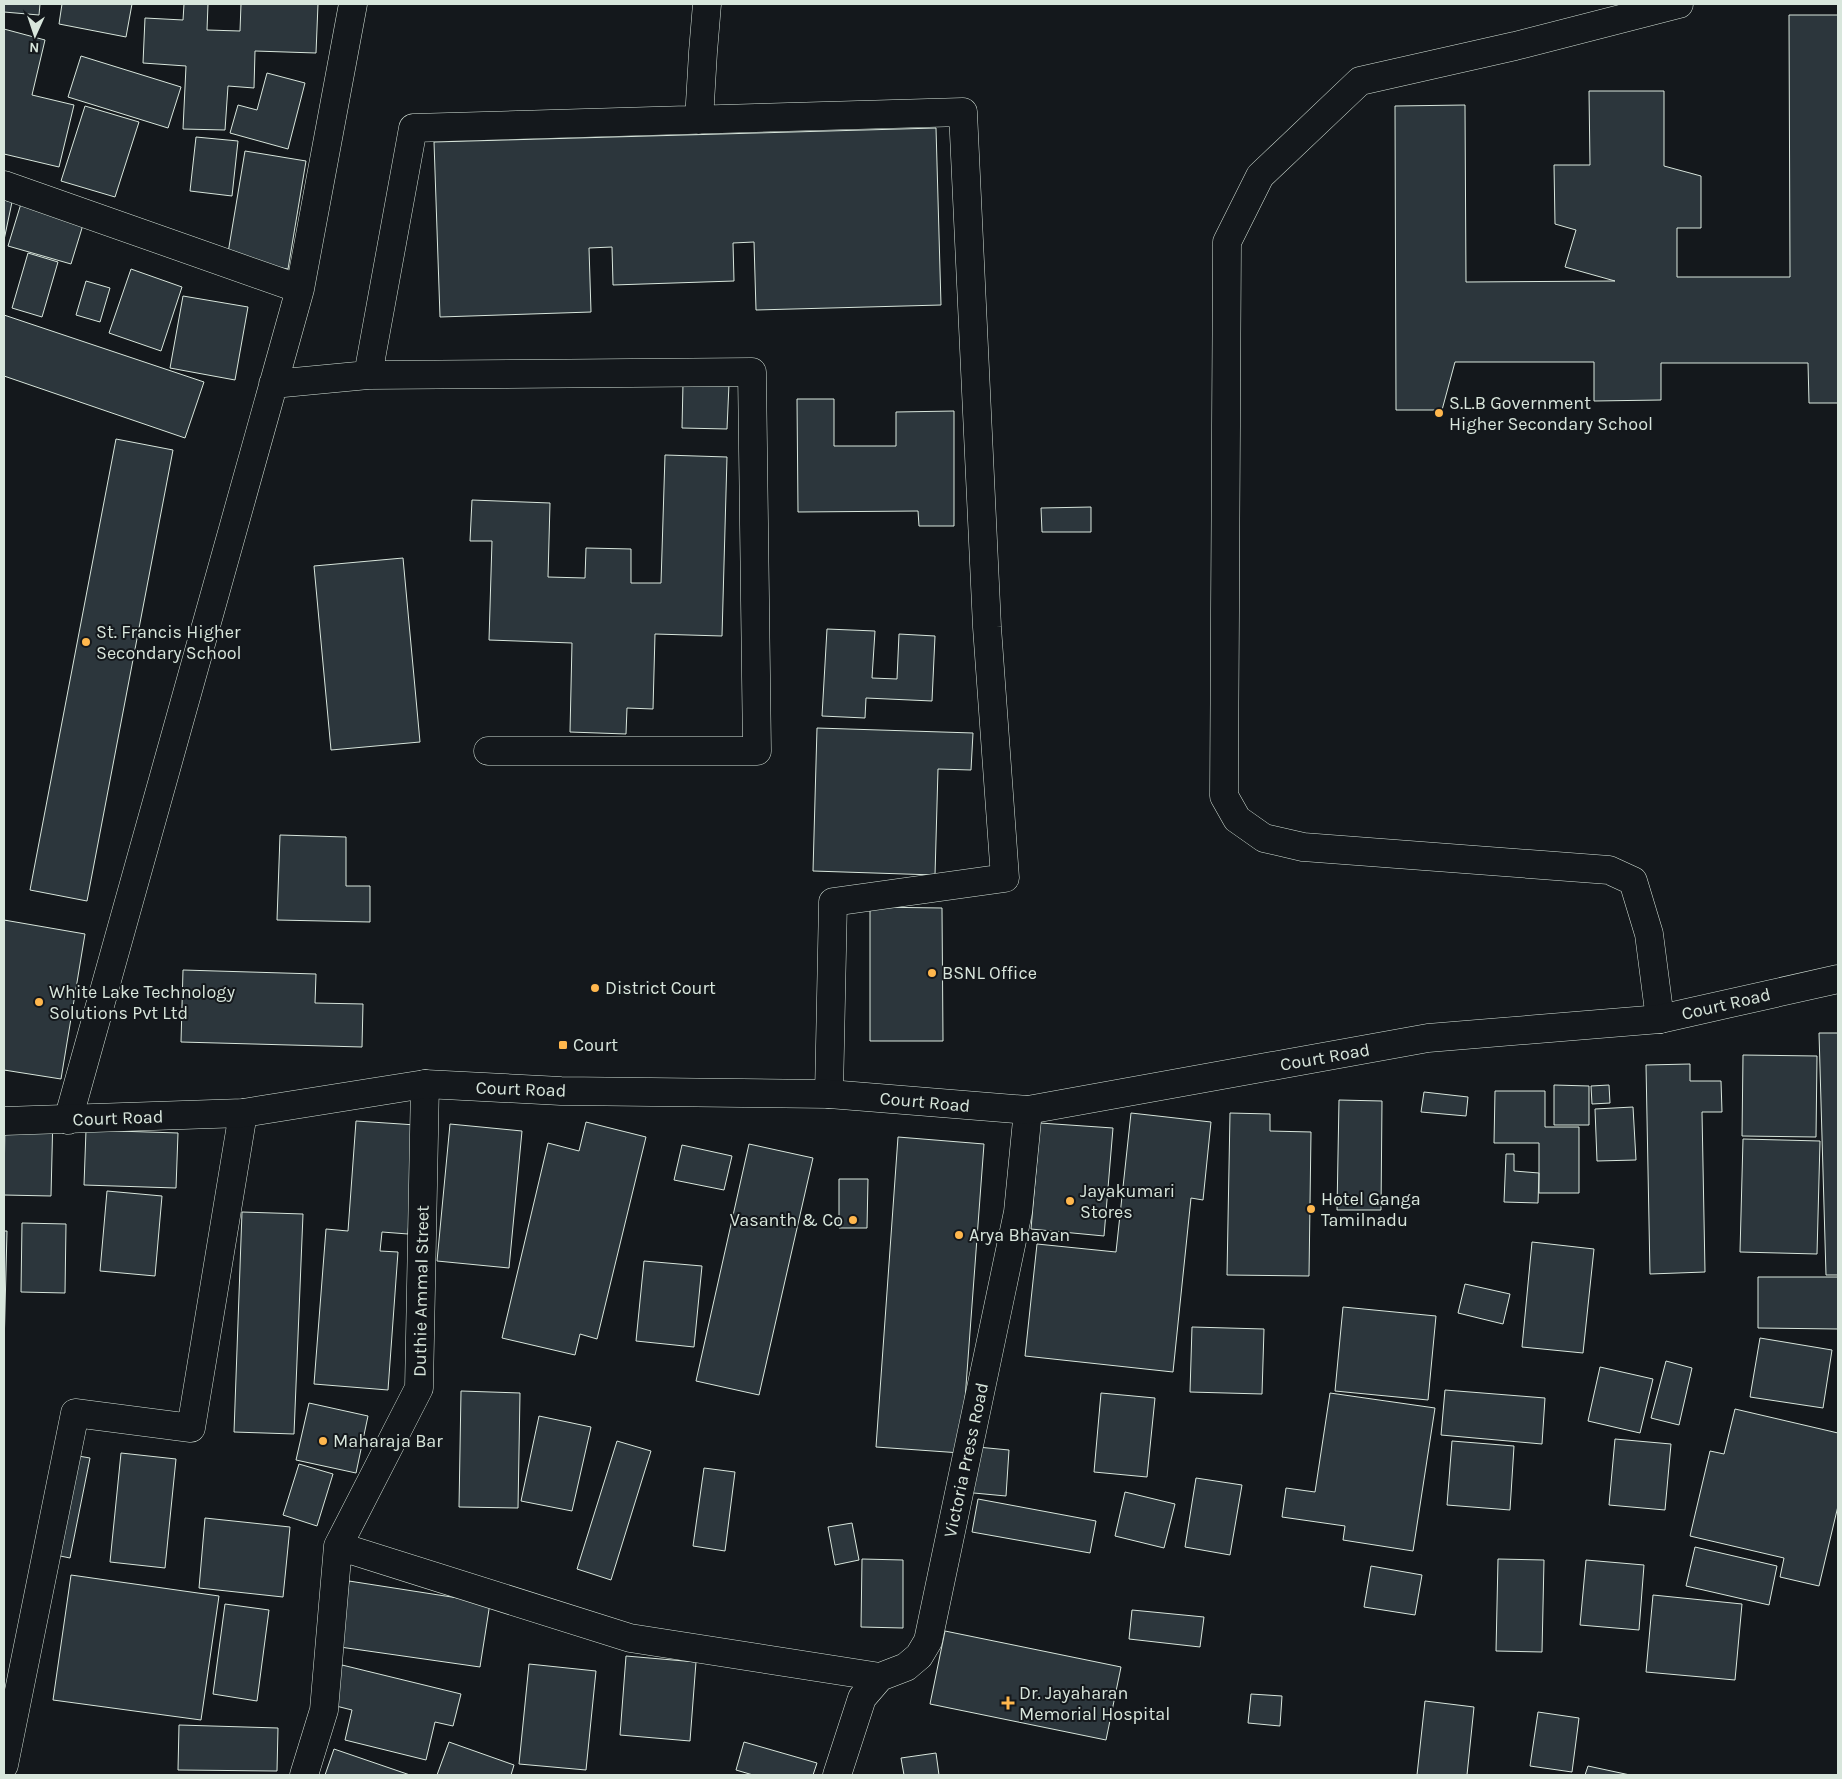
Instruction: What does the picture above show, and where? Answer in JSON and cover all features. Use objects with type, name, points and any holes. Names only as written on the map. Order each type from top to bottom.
[{"type":"street","points":[[68,1120],[300,290],[353,4]]},
{"type":"street","points":[[699,120],[707,4]]},
{"type":"street","points":[[1660,1019],[1649,934],[1633,882],[1609,870],[1303,847],[1264,838],[1237,820],[1224,796],[1227,242],[1260,176],[1360,81],[1515,46],[1680,4]]},
{"type":"street","points":[[368,375],[413,128],[963,112],[987,627],[1005,878],[833,902],[829,1094]]},
{"type":"street","points":[[4,185],[300,290]]},
{"type":"street","points":[[273,384],[368,375],[752,372],[757,751],[488,751]]},
{"type":"street","name":"Court Road","points":[[4,1121],[243,1113],[425,1084],[561,1091],[829,1094],[1028,1110],[1428,1038],[1660,1019],[1838,980]]},
{"type":"street","name":"Duthie Ammal Street","points":[[304,1775],[324,1710],[338,1546],[419,1388],[425,1084]]},
{"type":"street","name":"Victoria Press Road","points":[[836,1775],[862,1698],[880,1677],[906,1667],[919,1656],[928,1641],[1018,1212],[1028,1110]]},
{"type":"street","points":[[4,1765],[75,1413],[191,1428],[243,1113]]},
{"type":"street","points":[[338,1546],[630,1638],[880,1677]]},
{"type":"building","points":[[4,4],[40,4],[39,15],[4,12]]},
{"type":"building","points":[[62,4],[132,4],[126,37],[59,24]]},
{"type":"building","points":[[184,4],[208,4],[207,30],[240,31],[241,4],[318,4],[316,53],[255,51],[254,88],[228,86],[225,130],[183,129],[186,66],[143,63],[145,18],[183,20]]},
{"type":"building","points":[[1789,15],[1838,15],[1838,403],[1809,403],[1808,363],[1661,363],[1661,400],[1594,401],[1594,362],[1455,362],[1442,410],[1396,410],[1395,106],[1465,105],[1466,282],[1615,281],[1565,267],[1576,230],[1555,224],[1554,165],[1590,165],[1589,91],[1664,91],[1664,166],[1701,176],[1701,228],[1677,228],[1677,277],[1790,277]]},
{"type":"building","points":[[4,29],[45,40],[32,95],[74,105],[59,167],[4,154]]},
{"type":"building","points":[[81,56],[181,87],[168,128],[68,97]]},
{"type":"building","points":[[267,73],[305,83],[288,149],[230,133],[238,105],[257,110]]},
{"type":"building","points":[[85,106],[139,122],[115,197],[61,181]]},
{"type":"building","points":[[936,128],[941,305],[756,310],[754,242],[733,243],[734,281],[613,285],[612,247],[589,248],[591,312],[440,317],[434,142]]},
{"type":"building","points":[[196,137],[238,141],[232,196],[190,191]]},
{"type":"building","points":[[245,151],[306,161],[288,269],[227,259]]},
{"type":"building","points":[[23,197],[86,215],[71,264],[8,246]]},
{"type":"building","points":[[4,200],[12,202],[4,240]]},
{"type":"building","points":[[28,253],[58,262],[42,317],[12,308]]},
{"type":"building","points":[[131,269],[182,287],[161,351],[109,333]]},
{"type":"building","points":[[86,281],[110,288],[100,322],[76,315]]},
{"type":"building","points":[[183,296],[248,307],[235,380],[170,368]]},
{"type":"building","points":[[4,315],[204,382],[185,438],[4,376]]},
{"type":"building","points":[[683,383],[729,384],[727,429],[682,428]]},
{"type":"building","points":[[797,399],[834,399],[834,446],[896,446],[896,412],[954,411],[954,526],[919,526],[918,511],[798,512]]},
{"type":"building","points":[[116,439],[173,450],[87,901],[30,890]]},
{"type":"building","points":[[665,455],[727,457],[722,636],[655,634],[653,709],[627,708],[626,734],[570,732],[572,643],[489,640],[492,541],[470,541],[472,500],[550,503],[548,577],[585,578],[586,548],[631,549],[631,583],[661,583]]},
{"type":"building","points":[[1091,507],[1091,532],[1042,532],[1041,508]]},
{"type":"building","points":[[403,558],[420,742],[331,750],[314,566]]},
{"type":"building","points":[[827,629],[875,631],[872,678],[897,679],[899,634],[935,636],[932,701],[866,698],[865,718],[822,716]]},
{"type":"building","points":[[817,728],[973,733],[971,770],[938,769],[935,875],[813,871]]},
{"type":"building","points":[[280,835],[346,837],[346,886],[370,886],[370,922],[277,920]]},
{"type":"building","points":[[870,907],[942,908],[943,1041],[870,1041]]},
{"type":"building","name":"White Lake Technology Solutions Pvt Ltd","points":[[4,920],[85,934],[61,1079],[4,1070]]},
{"type":"building","points":[[183,970],[316,974],[315,1003],[363,1004],[362,1047],[181,1042]]},
{"type":"building","points":[[1819,1033],[1838,1033],[1838,1275],[1826,1275]]},
{"type":"building","points":[[1743,1055],[1817,1056],[1816,1137],[1742,1136]]},
{"type":"building","points":[[1690,1064],[1690,1081],[1721,1081],[1722,1112],[1702,1112],[1705,1272],[1650,1274],[1646,1065]]},
{"type":"building","points":[[1554,1085],[1589,1086],[1589,1125],[1554,1125]]},
{"type":"building","points":[[1609,1085],[1610,1103],[1592,1104],[1591,1086]]},
{"type":"building","points":[[1495,1091],[1545,1091],[1545,1127],[1579,1127],[1579,1193],[1539,1193],[1539,1143],[1494,1143]]},
{"type":"building","points":[[1424,1092],[1468,1097],[1466,1116],[1421,1112]]},
{"type":"building","points":[[1339,1100],[1382,1101],[1381,1210],[1337,1210]]},
{"type":"building","points":[[1633,1107],[1636,1160],[1597,1161],[1595,1109]]},
{"type":"building","points":[[5,1113],[53,1113],[51,1196],[4,1195]]},
{"type":"building","points":[[1131,1113],[1211,1122],[1203,1200],[1191,1198],[1173,1372],[1025,1356],[1037,1244],[1116,1252]]},
{"type":"building","points":[[1230,1113],[1270,1114],[1270,1131],[1311,1132],[1309,1276],[1227,1275]]},
{"type":"building","points":[[356,1121],[416,1125],[408,1234],[382,1232],[380,1251],[398,1252],[388,1390],[314,1384],[326,1229],[348,1231]]},
{"type":"building","points":[[586,1122],[646,1137],[597,1339],[580,1334],[575,1355],[502,1338],[548,1143],[579,1151]]},
{"type":"building","points":[[1040,1123],[1113,1128],[1104,1236],[1031,1229]]},
{"type":"building","points":[[450,1124],[522,1131],[509,1268],[437,1261]]},
{"type":"building","points":[[86,1130],[178,1133],[176,1188],[84,1185]]},
{"type":"building","points":[[898,1137],[984,1144],[961,1453],[876,1447]]},
{"type":"building","points":[[1743,1139],[1820,1141],[1817,1254],[1740,1252]]},
{"type":"building","points":[[749,1144],[813,1158],[759,1395],[696,1381]]},
{"type":"building","points":[[682,1145],[732,1156],[724,1190],[674,1180]]},
{"type":"building","points":[[1506,1154],[1514,1154],[1514,1171],[1539,1173],[1538,1203],[1504,1202]]},
{"type":"building","points":[[839,1179],[868,1179],[867,1228],[839,1228]]},
{"type":"building","points":[[107,1191],[162,1196],[155,1276],[100,1271]]},
{"type":"building","points":[[242,1212],[303,1214],[294,1434],[234,1432]]},
{"type":"building","points":[[22,1223],[66,1224],[65,1293],[21,1292]]},
{"type":"building","points":[[4,1231],[7,1231],[4,1348]]},
{"type":"building","points":[[1532,1242],[1594,1249],[1583,1353],[1522,1347]]},
{"type":"building","points":[[644,1261],[702,1266],[694,1347],[636,1341]]},
{"type":"building","points":[[1758,1277],[1838,1277],[1838,1329],[1758,1328]]},
{"type":"building","points":[[1465,1284],[1510,1294],[1503,1324],[1458,1313]]},
{"type":"building","points":[[1343,1307],[1436,1316],[1428,1400],[1335,1391]]},
{"type":"building","points":[[1192,1327],[1264,1329],[1262,1394],[1190,1392]]},
{"type":"building","points":[[1760,1338],[1832,1350],[1823,1408],[1750,1397]]},
{"type":"building","points":[[1666,1361],[1692,1368],[1679,1425],[1651,1418]]},
{"type":"building","points":[[1600,1367],[1653,1379],[1640,1433],[1588,1421]]},
{"type":"building","points":[[1445,1390],[1545,1398],[1542,1444],[1441,1435]]},
{"type":"building","points":[[461,1391],[520,1393],[518,1508],[459,1507]]},
{"type":"building","points":[[1101,1393],[1155,1398],[1147,1477],[1094,1472]]},
{"type":"building","points":[[1330,1393],[1435,1408],[1413,1551],[1343,1540],[1345,1526],[1282,1517],[1286,1488],[1315,1492]]},
{"type":"building","points":[[309,1403],[368,1416],[356,1473],[296,1460]]},
{"type":"building","points":[[1735,1409],[1838,1433],[1838,1506],[1819,1586],[1780,1577],[1784,1558],[1690,1536],[1710,1451],[1724,1454]]},
{"type":"building","points":[[539,1416],[591,1427],[572,1511],[521,1501]]},
{"type":"building","points":[[1615,1439],[1671,1444],[1665,1510],[1609,1505]]},
{"type":"building","points":[[617,1441],[651,1451],[611,1580],[577,1569]]},
{"type":"building","points":[[1452,1441],[1514,1446],[1510,1510],[1447,1505]]},
{"type":"building","points":[[967,1446],[1009,1450],[1006,1496],[963,1492]]},
{"type":"building","points":[[55,1452],[90,1458],[70,1558],[36,1551]]},
{"type":"building","points":[[121,1453],[176,1459],[165,1568],[110,1562]]},
{"type":"building","points":[[299,1464],[333,1474],[317,1526],[283,1515]]},
{"type":"building","points":[[704,1468],[735,1472],[725,1551],[693,1546]]},
{"type":"building","points":[[1196,1478],[1242,1485],[1230,1555],[1185,1547]]},
{"type":"building","points":[[1125,1492],[1175,1504],[1164,1548],[1115,1536]]},
{"type":"building","points":[[978,1499],[1096,1521],[1090,1553],[972,1532]]},
{"type":"building","points":[[205,1518],[290,1527],[283,1597],[199,1588]]},
{"type":"building","points":[[852,1523],[859,1560],[835,1565],[828,1527]]},
{"type":"building","points":[[1695,1547],[1777,1566],[1769,1605],[1686,1586]]},
{"type":"building","points":[[862,1559],[903,1560],[903,1628],[861,1627]]},
{"type":"building","points":[[1498,1559],[1544,1560],[1542,1652],[1496,1651]]},
{"type":"building","points":[[1586,1560],[1644,1565],[1639,1630],[1580,1625]]},
{"type":"building","points":[[1371,1566],[1422,1575],[1415,1615],[1364,1607]]},
{"type":"building","points":[[71,1575],[219,1596],[201,1720],[53,1700]]},
{"type":"building","points":[[349,1581],[490,1603],[480,1667],[340,1647]]},
{"type":"building","points":[[1653,1595],[1742,1604],[1735,1680],[1646,1672]]},
{"type":"building","points":[[225,1604],[269,1610],[257,1701],[213,1694]]},
{"type":"building","points":[[1132,1610],[1204,1617],[1200,1647],[1129,1639]]},
{"type":"building","points":[[945,1631],[1121,1667],[1106,1740],[930,1704]]},
{"type":"building","points":[[626,1656],[696,1662],[690,1741],[620,1735]]},
{"type":"building","points":[[529,1664],[596,1671],[586,1770],[519,1764]]},
{"type":"building","points":[[342,1665],[461,1694],[453,1726],[435,1722],[426,1760],[345,1740],[352,1710],[332,1705]]},
{"type":"building","points":[[1251,1694],[1282,1696],[1280,1726],[1248,1723]]},
{"type":"building","points":[[1425,1701],[1474,1707],[1467,1775],[1417,1775]]},
{"type":"building","points":[[1538,1712],[1579,1718],[1572,1772],[1530,1766]]},
{"type":"building","points":[[179,1725],[278,1728],[277,1771],[178,1770]]},
{"type":"building","points":[[449,1742],[514,1765],[511,1775],[437,1775]]},
{"type":"building","points":[[744,1742],[817,1763],[813,1775],[753,1775],[736,1770]]},
{"type":"building","points":[[334,1749],[410,1775],[325,1775]]},
{"type":"building","points":[[936,1753],[939,1775],[904,1775],[901,1758]]},
{"type":"building","points":[[1588,1766],[1630,1775],[1585,1775]]},
{"type":"place","name":"S.L.B Government Higher Secondary School","points":[[1439,413]]},
{"type":"place","name":"St. Francis Higher Secondary School","points":[[86,642]]},
{"type":"place","name":"BSNL Office","points":[[932,973]]},
{"type":"place","name":"District Court","points":[[595,988]]},
{"type":"place","name":"White Lake Technology Solutions Pvt Ltd","points":[[39,1002]]},
{"type":"place","name":"Court","points":[[563,1045]]},
{"type":"place","name":"Jayakumari Stores","points":[[1070,1201]]},
{"type":"place","name":"Hotel Ganga Tamilnadu","points":[[1311,1209]]},
{"type":"place","name":"Vasanth & Co","points":[[853,1220]]},
{"type":"place","name":"Arya Bhavan","points":[[959,1235]]},
{"type":"place","name":"Maharaja Bar","points":[[323,1441]]},
{"type":"place","name":"Dr. Jayaharan Memorial Hospital","points":[[1008,1703]]}]
